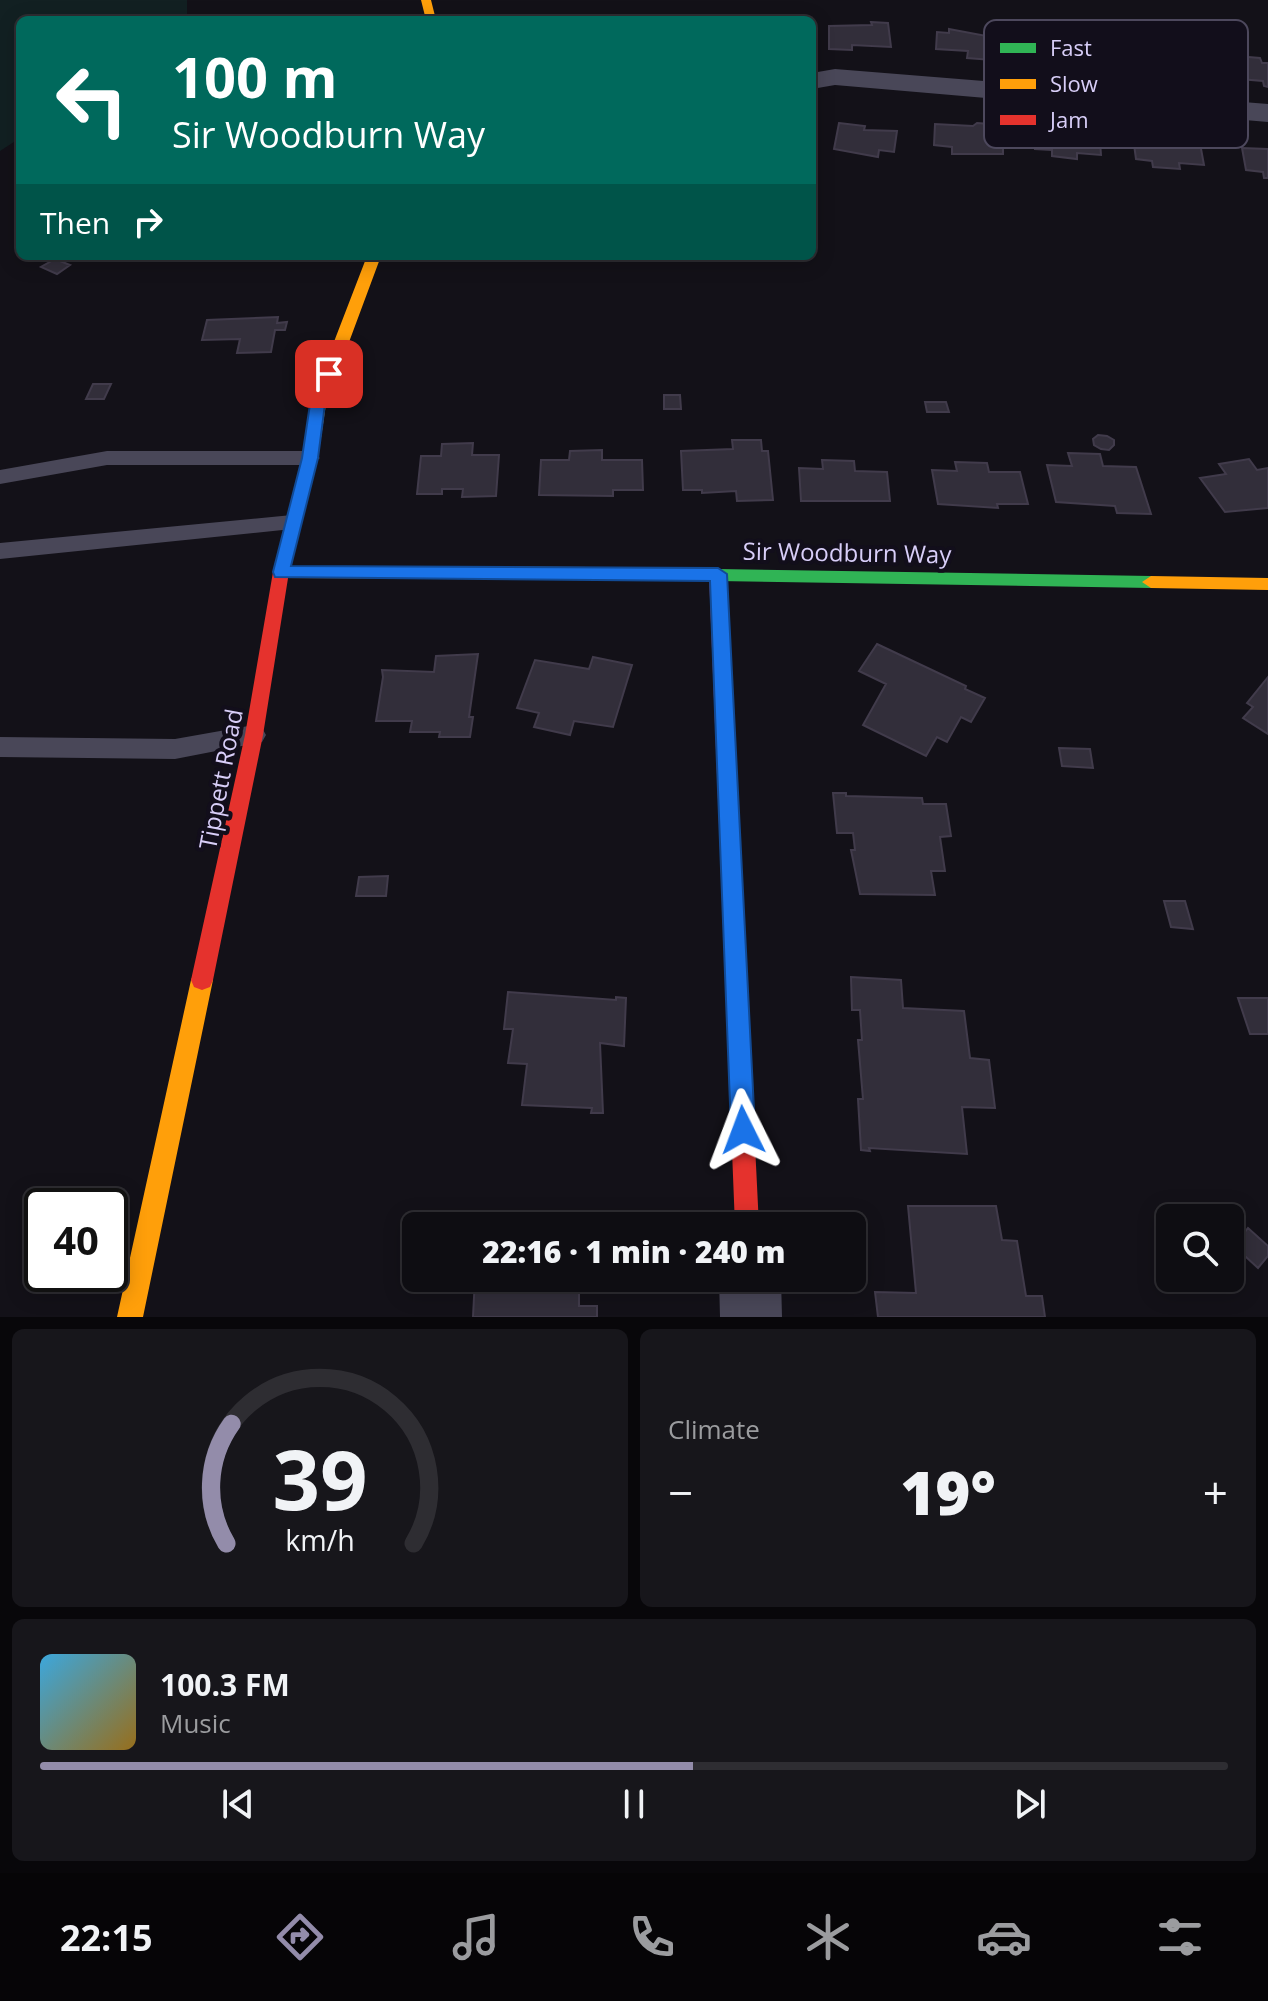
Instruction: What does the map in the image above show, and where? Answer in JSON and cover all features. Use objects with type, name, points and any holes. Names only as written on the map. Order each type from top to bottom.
[{"type":"street","points":[[816,80],[835,77],[984,89]]},
{"type":"street","points":[[1248,111],[1268,113]]},
{"type":"street","name":"Tippett Road","points":[[130,1317],[254,735],[281,572],[310,458],[318,404],[372,260]]},
{"type":"street","name":"Sir Woodburn Way","points":[[281,572],[718,574],[1268,584]]},
{"type":"street","points":[[718,574],[746,1212]]},
{"type":"street","points":[[750,1292],[751,1317]]},
{"type":"lane","points":[[0,477],[107,458],[310,458]]},
{"type":"lane","points":[[0,551],[292,522]]},
{"type":"lane","points":[[0,747],[175,749],[254,735]]},
{"type":"shaded area","points":[[0,0],[187,0],[187,16],[16,16],[16,141],[0,151]]},
{"type":"building","points":[[871,22],[888,23],[891,47],[852,45],[852,50],[829,49],[829,26],[872,25]]},
{"type":"building","points":[[949,29],[984,36],[984,59],[967,58],[968,51],[936,49],[937,32],[949,33]]},
{"type":"building","points":[[1248,57],[1260,58],[1262,63],[1268,63],[1268,87],[1264,86],[1263,81],[1248,80]]},
{"type":"building","points":[[839,123],[865,126],[864,130],[897,131],[894,152],[879,150],[878,157],[834,149]]},
{"type":"building","points":[[935,124],[984,124],[984,148],[1003,148],[1003,154],[952,154],[952,147],[934,145]]},
{"type":"building","points":[[1100,148],[1101,155],[1077,153],[1077,159],[1052,156],[1052,150],[1035,149]]},
{"type":"building","points":[[1134,148],[1201,148],[1204,165],[1179,163],[1180,169],[1153,167],[1152,161],[1136,159]]},
{"type":"building","points":[[1242,148],[1268,149],[1268,178],[1264,178],[1263,172],[1246,170]]},
{"type":"building","points":[[53,260],[70,265],[57,274],[41,267]]},
{"type":"building","points":[[278,317],[277,323],[287,322],[285,330],[275,330],[271,352],[237,353],[240,339],[202,340],[207,320]]},
{"type":"building","points":[[93,384],[111,384],[104,399],[86,399]]},
{"type":"building","points":[[664,395],[680,395],[681,409],[664,409]]},
{"type":"building","points":[[925,402],[946,402],[949,412],[927,412]]},
{"type":"building","points":[[1098,435],[1114,440],[1114,445],[1109,450],[1094,445],[1093,439]]},
{"type":"building","points":[[732,440],[761,440],[762,451],[768,451],[773,500],[737,501],[736,491],[702,493],[702,490],[683,490],[681,451],[733,449]]},
{"type":"building","points":[[473,443],[472,455],[499,455],[496,496],[462,497],[463,489],[442,489],[442,494],[417,494],[421,456],[441,456],[442,444]]},
{"type":"building","points":[[602,450],[602,460],[642,460],[643,490],[613,490],[613,496],[539,495],[541,460],[569,460],[570,451]]},
{"type":"building","points":[[1068,453],[1100,454],[1103,466],[1136,467],[1151,514],[1117,513],[1115,506],[1056,502],[1047,465],[1072,466]]},
{"type":"building","points":[[1249,459],[1257,470],[1268,468],[1268,508],[1225,512],[1200,478],[1226,474],[1219,464]]},
{"type":"building","points":[[822,460],[854,461],[855,471],[887,472],[890,501],[801,501],[799,468],[823,469]]},
{"type":"building","points":[[955,462],[987,463],[989,472],[1020,472],[1028,504],[997,504],[998,508],[938,504],[932,470],[957,471]]},
{"type":"building","points":[[877,644],[985,698],[971,722],[961,717],[947,742],[937,737],[926,756],[863,725],[886,684],[859,671]]},
{"type":"building","points":[[478,654],[469,717],[473,717],[470,737],[439,737],[440,732],[410,732],[412,721],[376,721],[382,670],[434,672],[436,656]]},
{"type":"building","points":[[593,657],[632,665],[613,727],[574,721],[570,735],[534,727],[539,713],[517,708],[535,660],[589,669]]},
{"type":"building","points":[[1268,677],[1268,734],[1243,718],[1253,707],[1247,703]]},
{"type":"building","points":[[1059,748],[1090,749],[1093,768],[1062,766]]},
{"type":"building","points":[[833,793],[922,798],[923,804],[946,804],[951,836],[940,837],[945,871],[931,871],[935,895],[860,894],[851,850],[855,850],[853,833],[837,833]]},
{"type":"building","points":[[388,876],[386,896],[356,896],[359,877]]},
{"type":"building","points":[[1164,901],[1185,901],[1193,929],[1171,927]]},
{"type":"building","points":[[851,977],[901,980],[903,1008],[964,1011],[970,1058],[989,1060],[995,1108],[962,1107],[967,1154],[861,1150],[858,1099],[863,1099],[858,1040],[862,1040],[860,1010],[852,1010]]},
{"type":"building","points":[[508,992],[616,1000],[616,997],[626,998],[624,1046],[600,1043],[603,1113],[591,1113],[592,1108],[522,1105],[527,1064],[508,1063],[513,1029],[504,1029]]},
{"type":"building","points":[[1238,998],[1268,998],[1268,1034],[1250,1034]]},
{"type":"building","points":[[908,1206],[996,1206],[1002,1240],[1017,1241],[1026,1296],[1042,1296],[1045,1317],[878,1317],[875,1292],[916,1293]]},
{"type":"building","points":[[1248,1228],[1268,1246],[1268,1256],[1258,1268],[1244,1255],[1244,1233]]},
{"type":"building","points":[[474,1292],[579,1292],[579,1306],[597,1306],[597,1317],[473,1317]]},
{"type":"traffic: fast","points":[[594,573],[1151,582]]},
{"type":"traffic: slow","points":[[426,0],[430,16]]},
{"type":"traffic: slow","points":[[298,506],[310,458],[318,404],[372,260]]},
{"type":"traffic: slow","points":[[281,572],[594,573]]},
{"type":"traffic: slow","points":[[1151,582],[1268,584]]},
{"type":"traffic: slow","points":[[130,1317],[202,980]]},
{"type":"traffic: jam","points":[[202,980],[254,735],[281,572],[298,506]]},
{"type":"traffic: jam","points":[[718,574],[746,1212]]},
{"type":"route","points":[[329,374],[318,404],[310,458],[281,572],[718,574],[743,1130]]}]
